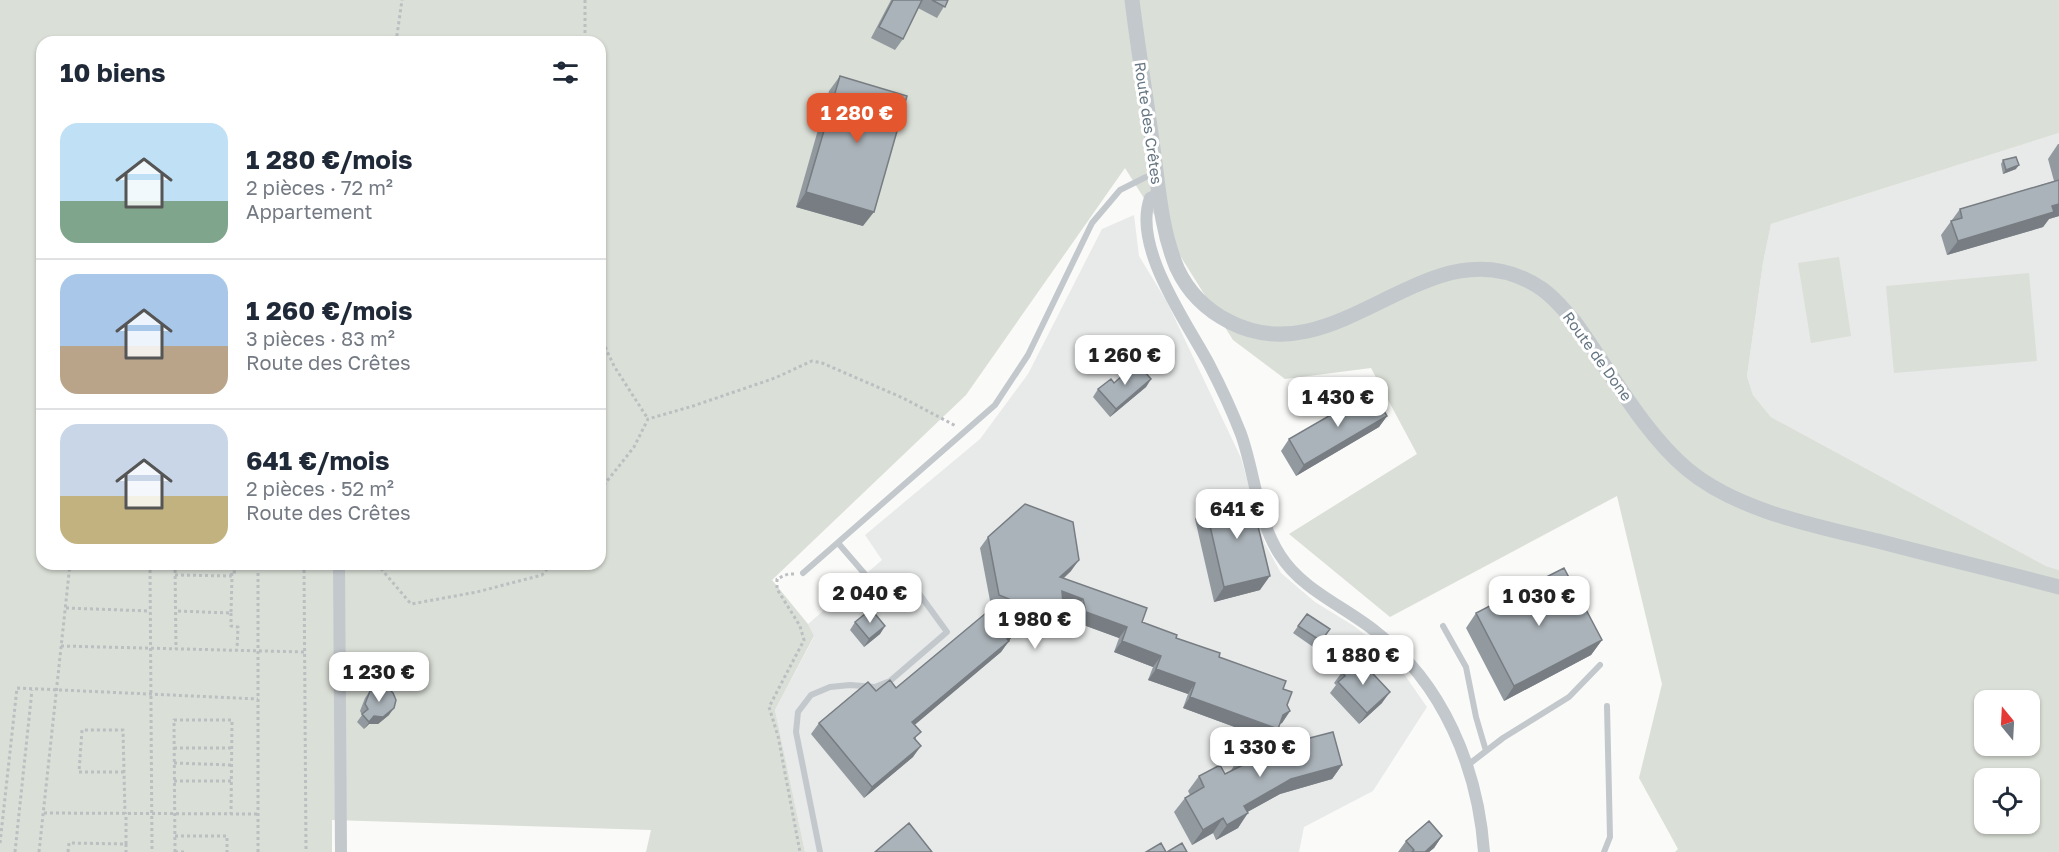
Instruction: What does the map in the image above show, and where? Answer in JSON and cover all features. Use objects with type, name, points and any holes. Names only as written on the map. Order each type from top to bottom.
[{"type":"street","name":"Route des Crêtes","points":[[1132,0],[1158,194],[1150,198],[1147,208],[1147,236],[1152,257],[1210,366],[1234,417],[1269,532],[1280,555],[1310,586],[1375,630],[1396,648],[1418,672],[1445,713],[1467,765],[1479,810],[1484,852]]},
{"type":"street","name":"Route de Done","points":[[1158,194],[1171,251],[1188,288],[1209,310],[1239,327],[1273,335],[1307,333],[1367,309],[1412,285],[1437,276],[1480,270],[1517,276],[1544,290],[1558,303],[1580,328],[1665,447],[1689,471],[1714,487],[1732,497],[1776,514],[2059,587]]},
{"type":"street","points":[[339,570],[341,852]]},
{"type":"lane","points":[[803,573],[995,405],[1028,355],[1092,223],[1120,190],[1156,171]]},
{"type":"lane","points":[[820,852],[796,732],[798,712],[811,695],[830,687],[850,685],[875,687],[890,681],[947,632],[908,577],[870,580],[838,543]]},
{"type":"lane","points":[[1443,626],[1466,668],[1486,751]]},
{"type":"lane","points":[[1467,765],[1503,738],[1569,697],[1600,665]]},
{"type":"lane","points":[[1604,852],[1610,837],[1607,706]]},
{"type":"path","points":[[397,36],[402,0]]},
{"type":"path","points":[[585,0],[585,36]]},
{"type":"path","points":[[606,349],[614,366],[648,419]]},
{"type":"path","points":[[606,482],[634,447],[648,419],[775,378],[812,361],[822,363],[903,398],[966,431]]},
{"type":"path","points":[[39,852],[69,570]]},
{"type":"path","points":[[150,570],[152,852]]},
{"type":"path","points":[[176,570],[176,649]]},
{"type":"path","points":[[237,570],[237,572],[231,572],[231,626],[238,627],[237,650]]},
{"type":"path","points":[[258,570],[258,852]]},
{"type":"path","points":[[304,570],[306,852]]},
{"type":"path","points":[[382,570],[411,604],[477,592],[542,575],[546,570]]},
{"type":"path","points":[[800,852],[778,736],[769,707],[804,640],[800,626],[777,590],[777,579],[788,574],[803,573]]},
{"type":"path","points":[[176,575],[232,576]]},
{"type":"path","points":[[66,608],[150,611]]},
{"type":"path","points":[[176,611],[231,613]]},
{"type":"path","points":[[61,646],[304,652]]},
{"type":"path","points":[[0,843],[17,688],[258,699]]},
{"type":"path","points":[[15,852],[32,689]]},
{"type":"path","points":[[187,852],[175,852],[174,720],[231,720],[231,814]]},
{"type":"path","points":[[124,772],[79,772],[82,730],[123,730],[126,852]]},
{"type":"path","points":[[174,748],[231,748]]},
{"type":"path","points":[[174,764],[231,765]]},
{"type":"path","points":[[174,781],[231,781]]},
{"type":"path","points":[[44,813],[258,814]]},
{"type":"path","points":[[175,836],[227,836],[227,852]]},
{"type":"path","points":[[68,852],[69,843],[126,844]]},
{"type":"shaded area","points":[[0,0],[2059,0],[2059,133],[1771,224],[1763,263],[1747,376],[1753,395],[1771,417],[2046,566],[2059,570],[2059,852],[1675,852],[1678,849],[1639,778],[1662,684],[1617,496],[1390,617],[1289,534],[1417,454],[1371,368],[1285,379],[1233,340],[1125,168],[966,395],[772,580],[808,624],[814,636],[775,710],[805,852],[646,852],[651,830],[332,820],[332,852],[0,852]]},
{"type":"shaded area","points":[[2059,133],[2059,570],[2046,566],[1771,417],[1753,395],[1747,376],[1763,263],[1771,224]]},
{"type":"shaded area","points":[[1134,215],[1139,256],[1167,302],[1241,458],[1265,544],[1281,573],[1315,602],[1354,626],[1390,654],[1427,707],[1373,791],[1304,827],[1299,852],[805,852],[775,710],[814,637],[808,624],[882,560],[865,535],[980,439],[1028,374],[1102,229]]},
{"type":"shaded area","points":[[1839,257],[1851,336],[1811,343],[1798,263]]},
{"type":"shaded area","points":[[2029,273],[2037,361],[1894,373],[1886,286]]},
{"type":"building","points":[[893,0],[922,0],[903,39],[879,27]]},
{"type":"building","points":[[932,0],[948,0],[945,7]]},
{"type":"building","points":[[840,76],[907,96],[874,212],[806,192]]},
{"type":"building","points":[[2016,157],[2019,165],[2006,170],[2003,160]]},
{"type":"building","points":[[2059,180],[2059,204],[2052,206],[2054,212],[1958,241],[1951,221],[1962,218],[1960,209]]},
{"type":"building","points":[[1137,363],[1151,379],[1116,409],[1098,389],[1111,379],[1114,383]]},
{"type":"building","points":[[1372,391],[1387,416],[1304,465],[1289,439]]},
{"type":"building","points":[[1250,493],[1270,576],[1224,587],[1205,504]]},
{"type":"building","points":[[1025,504],[1073,522],[1079,560],[1060,577],[1147,608],[1142,622],[1177,635],[1176,638],[1220,653],[1219,657],[1286,681],[1283,689],[1292,692],[1287,705],[1290,711],[1283,715],[1278,729],[1190,697],[1195,683],[1156,669],[1161,656],[1122,641],[1127,627],[1086,612],[1083,599],[1062,591],[1063,604],[1050,616],[1036,612],[1012,632],[1013,634],[1007,639],[1009,641],[912,722],[921,732],[914,738],[921,746],[872,787],[819,723],[868,682],[876,691],[890,680],[896,688],[986,613],[991,620],[998,615],[999,617],[1016,602],[999,595],[988,537]]},
{"type":"building","points":[[1564,568],[1602,640],[1514,686],[1476,613]]},
{"type":"building","points":[[871,609],[885,626],[869,639],[855,622]]},
{"type":"building","points":[[1307,614],[1330,629],[1321,641],[1298,626]]},
{"type":"building","points":[[382,653],[396,660],[399,670],[394,680],[382,684],[372,679],[368,669],[373,658]]},
{"type":"building","points":[[1361,661],[1390,692],[1367,713],[1338,682],[1345,676],[1342,672],[1350,664],[1354,668]]},
{"type":"building","points":[[377,687],[388,688],[396,700],[394,708],[383,717],[374,716],[369,722],[362,714],[368,709],[365,704],[370,691]]},
{"type":"building","points":[[1333,732],[1342,765],[1291,779],[1244,806],[1248,813],[1227,825],[1223,818],[1203,830],[1185,798],[1204,787],[1199,776],[1220,765],[1225,774],[1243,765],[1240,756]]},
{"type":"building","points":[[1429,821],[1442,836],[1425,852],[1412,852],[1414,850],[1406,841]]},
{"type":"building","points":[[909,823],[932,852],[875,852]]},
{"type":"building","points":[[1161,843],[1166,852],[1146,852]]},
{"type":"building","points":[[1182,843],[1187,852],[1167,852]]}]
